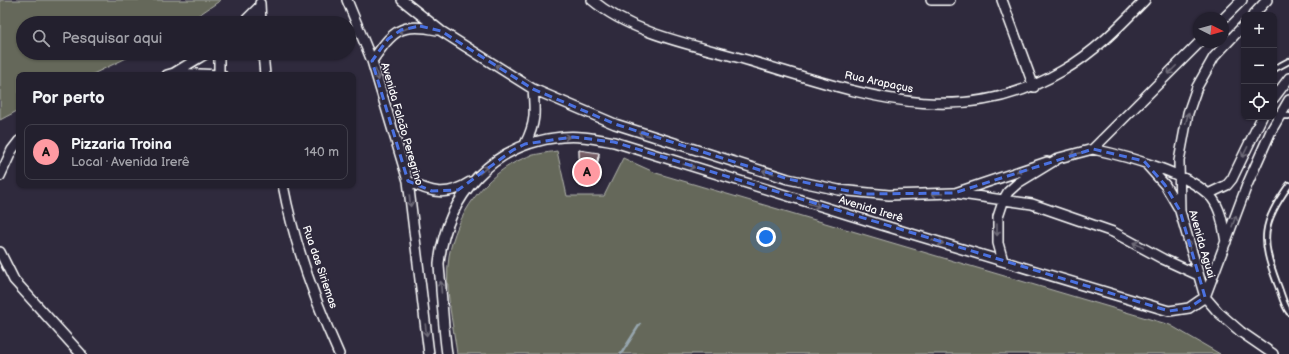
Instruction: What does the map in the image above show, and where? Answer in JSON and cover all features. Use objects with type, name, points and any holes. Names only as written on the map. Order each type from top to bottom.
[{"type":"street","name":"Avenida Falcão Peregrino","points":[[347,0],[354,16]]},
{"type":"street","points":[[402,0],[441,31],[533,89],[535,121],[533,129],[525,144],[498,158],[473,180],[458,190],[445,193],[432,191],[408,181]]},
{"type":"street","name":"Rua Arapaçus","points":[[592,0],[620,19],[665,36],[845,88],[893,100],[935,104],[972,102],[1000,98],[1034,86],[1063,71],[1087,55],[1125,21],[1145,0]]},
{"type":"street","points":[[931,0],[950,0]]},
{"type":"street","points":[[1002,0],[1034,86]]},
{"type":"street","points":[[1229,13],[1242,0]]},
{"type":"street","points":[[1256,12],[1267,0]]},
{"type":"street","points":[[249,16],[260,3]]},
{"type":"street","points":[[260,3],[261,16]]},
{"type":"street","name":"Avenida Falcão Peregrino","points":[[356,22],[372,61],[408,181],[429,354]]},
{"type":"street","points":[[372,61],[388,39],[401,30],[420,26],[441,31]]},
{"type":"street","name":"Avenida Aguai","points":[[1205,297],[1180,210],[1179,177],[1181,142],[1188,113],[1197,87],[1214,57],[1241,28]]},
{"type":"street","points":[[1093,149],[1194,48]]},
{"type":"street","points":[[174,72],[195,60]]},
{"type":"street","points":[[219,60],[220,72]]},
{"type":"street","points":[[264,60],[265,72]]},
{"type":"street","points":[[1277,94],[1289,78]]},
{"type":"street","name":"Avenida Irerê","points":[[533,89],[615,124],[788,179],[858,193],[889,195],[954,193]]},
{"type":"street","points":[[1277,113],[1289,100]]},
{"type":"street","points":[[1208,194],[1227,185],[1232,179],[1261,120]]},
{"type":"street","points":[[1273,354],[1241,332],[1218,312],[1205,297],[1227,243],[1247,185],[1274,120]]},
{"type":"street","name":"Avenida Irerê","points":[[525,144],[563,137],[585,137],[614,142],[1169,311],[1189,308],[1205,297]]},
{"type":"street","points":[[0,176],[12,150],[16,145]]},
{"type":"street","points":[[954,193],[1060,158],[1093,149],[1144,161],[1179,177],[1208,194],[1216,205],[1222,218],[1227,243]]},
{"type":"street","points":[[1003,261],[998,243],[997,228],[998,217],[1004,199],[1008,192],[1018,183],[1060,158]]},
{"type":"street","points":[[1144,161],[1165,185],[1180,210]]},
{"type":"street","points":[[447,354],[439,264],[446,231],[456,207],[473,180]]},
{"type":"street","name":"Rua das Siriemas","points":[[284,188],[301,254],[339,354]]},
{"type":"street","points":[[954,193],[1032,204],[1113,232],[1163,259],[1198,274]]},
{"type":"street","points":[[0,252],[14,280],[81,354]]},
{"type":"lane","points":[[1277,67],[1289,61]]},
{"type":"lane","points":[[1277,114],[1289,116]]},
{"type":"lane","points":[[1289,185],[1273,208],[1266,244],[1271,267],[1289,312]]},
{"type":"highlighted area","points":[[420,26],[441,31],[533,89],[615,124],[788,179],[864,194],[954,193],[1093,149],[1144,161],[1165,185],[1180,211],[1205,297],[1189,308],[1169,311],[614,142],[573,137],[525,144],[513,150],[458,190],[432,191],[414,185],[408,181],[372,61],[388,39],[401,30]]},
{"type":"green space","points":[[0,0],[221,0],[197,16],[16,16],[16,60],[122,60],[97,72],[16,72],[16,112],[0,120]]},
{"type":"green space","points":[[557,151],[567,196],[604,196],[623,158],[656,173],[1170,325],[1220,354],[457,354],[448,293],[448,268],[449,256],[458,226],[474,198],[496,174],[524,158]]},
{"type":"building","points":[[579,150],[599,153],[591,182],[580,181]]},
{"type":"waterway","points":[[621,354],[640,324]]},
{"type":"place","name":"Pizzaria Troina","points":[[587,172]]}]
